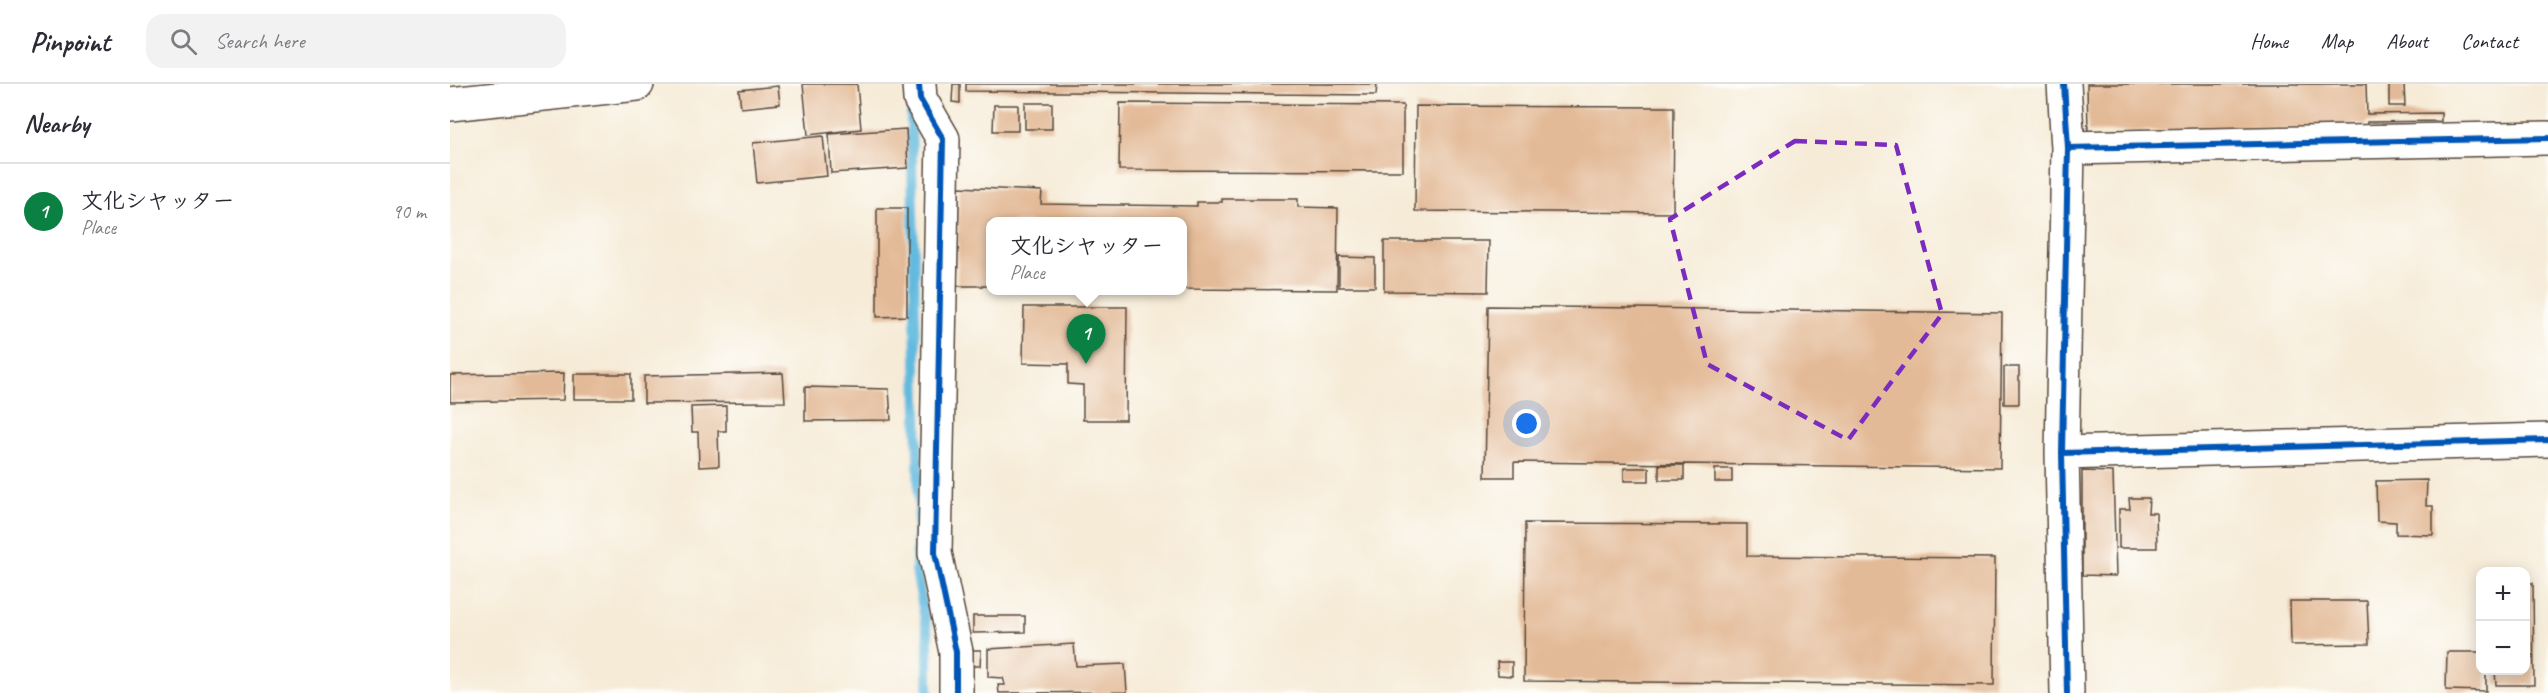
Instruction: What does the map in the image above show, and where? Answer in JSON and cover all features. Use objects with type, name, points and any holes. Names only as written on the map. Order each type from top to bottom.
[{"type":"street","points":[[450,104],[637,84]]},
{"type":"street","points":[[919,84],[920,99],[943,139],[935,553],[956,652],[956,693]]},
{"type":"street","points":[[2064,84],[2068,148],[2062,453],[2067,693]]},
{"type":"street","points":[[2068,148],[2548,138]]},
{"type":"street","points":[[2062,453],[2548,440]]},
{"type":"highlighted area","points":[[1795,141],[1896,145],[1942,314],[1848,440],[1707,364],[1670,219]]},
{"type":"building","points":[[803,84],[857,84],[861,129],[808,135]]},
{"type":"building","points":[[953,84],[960,84],[960,103],[952,102]]},
{"type":"building","points":[[966,84],[1377,84],[1376,95],[966,91]]},
{"type":"building","points":[[2087,84],[2366,84],[2367,114],[2441,113],[2441,121],[2367,122],[2367,125],[2352,125],[2352,128],[2088,132]]},
{"type":"building","points":[[2389,84],[2404,84],[2405,106],[2389,106]]},
{"type":"building","points":[[778,86],[780,104],[741,108],[739,90]]},
{"type":"building","points":[[1025,103],[1052,103],[1052,129],[1025,129]]},
{"type":"building","points":[[1120,103],[1403,105],[1403,171],[1119,170]]},
{"type":"building","points":[[994,105],[1018,105],[1018,131],[993,131]]},
{"type":"building","points":[[1416,106],[1674,107],[1673,213],[1415,211]]},
{"type":"building","points":[[906,129],[908,168],[831,173],[829,134]]},
{"type":"building","points":[[823,136],[827,176],[757,183],[753,143]]},
{"type":"building","points":[[959,187],[1042,191],[1041,204],[1197,206],[1197,202],[1222,202],[1222,199],[1298,199],[1298,207],[1338,208],[1337,290],[1187,289],[1187,217],[986,217],[986,286],[957,286]]},
{"type":"building","points":[[877,208],[907,208],[907,316],[877,317]]},
{"type":"building","points":[[1384,241],[1489,241],[1488,292],[1384,291]]},
{"type":"building","points":[[1339,257],[1375,258],[1375,287],[1339,287]]},
{"type":"building","points":[[1488,306],[2002,313],[2000,468],[1514,462],[1514,477],[1485,477]]},
{"type":"building","points":[[1024,307],[1127,307],[1126,420],[1083,420],[1083,385],[1068,384],[1068,364],[1023,363]]},
{"type":"building","points":[[2004,367],[2019,367],[2019,404],[2004,404]]},
{"type":"building","points":[[564,373],[563,400],[450,402],[450,375]]},
{"type":"building","points":[[783,373],[785,402],[644,403],[644,376]]},
{"type":"building","points":[[574,374],[631,374],[631,399],[574,399]]},
{"type":"building","points":[[805,387],[889,389],[891,420],[805,421]]},
{"type":"building","points":[[726,406],[726,431],[718,431],[719,466],[699,467],[698,432],[692,432],[691,407]]},
{"type":"building","points":[[1659,465],[1684,465],[1684,480],[1659,480]]},
{"type":"building","points":[[1624,468],[1649,468],[1649,481],[1624,481]]},
{"type":"building","points":[[1715,469],[1732,469],[1732,482],[1715,482]]},
{"type":"building","points":[[2082,471],[2113,472],[2116,576],[2082,575]]},
{"type":"building","points":[[2427,480],[2426,506],[2433,506],[2433,535],[2396,534],[2396,522],[2377,521],[2376,481]]},
{"type":"building","points":[[2129,498],[2149,498],[2148,513],[2156,513],[2157,548],[2119,548],[2119,509],[2130,509]]},
{"type":"building","points":[[1525,523],[1747,524],[1747,556],[1995,558],[1994,685],[1524,681]]},
{"type":"building","points":[[2530,583],[2533,583],[2534,685],[2496,685],[2495,675],[2530,675]]},
{"type":"building","points":[[2290,601],[2367,601],[2369,644],[2291,645]]},
{"type":"building","points":[[973,616],[1025,616],[1025,632],[973,633]]},
{"type":"building","points":[[1074,644],[1076,666],[1125,664],[1127,692],[999,693],[998,685],[1005,685],[1003,678],[988,677],[988,649]]},
{"type":"building","points":[[971,650],[981,650],[980,666],[971,666]]},
{"type":"building","points":[[2447,652],[2476,652],[2476,675],[2486,675],[2486,691],[2446,690]]},
{"type":"building","points":[[1497,662],[1512,662],[1512,676],[1498,675]]},
{"type":"waterway","points":[[911,110],[919,508],[916,570],[928,636],[928,693]]},
{"type":"cycle path","points":[[919,84],[920,99],[943,139],[935,553],[956,652],[956,693]]},
{"type":"cycle path","points":[[2064,84],[2068,148],[2062,453],[2067,693]]},
{"type":"cycle path","points":[[2068,148],[2548,138]]},
{"type":"cycle path","points":[[2062,453],[2548,440]]},
{"type":"place","name":"文化シヤッター","points":[[1086,364]]}]
